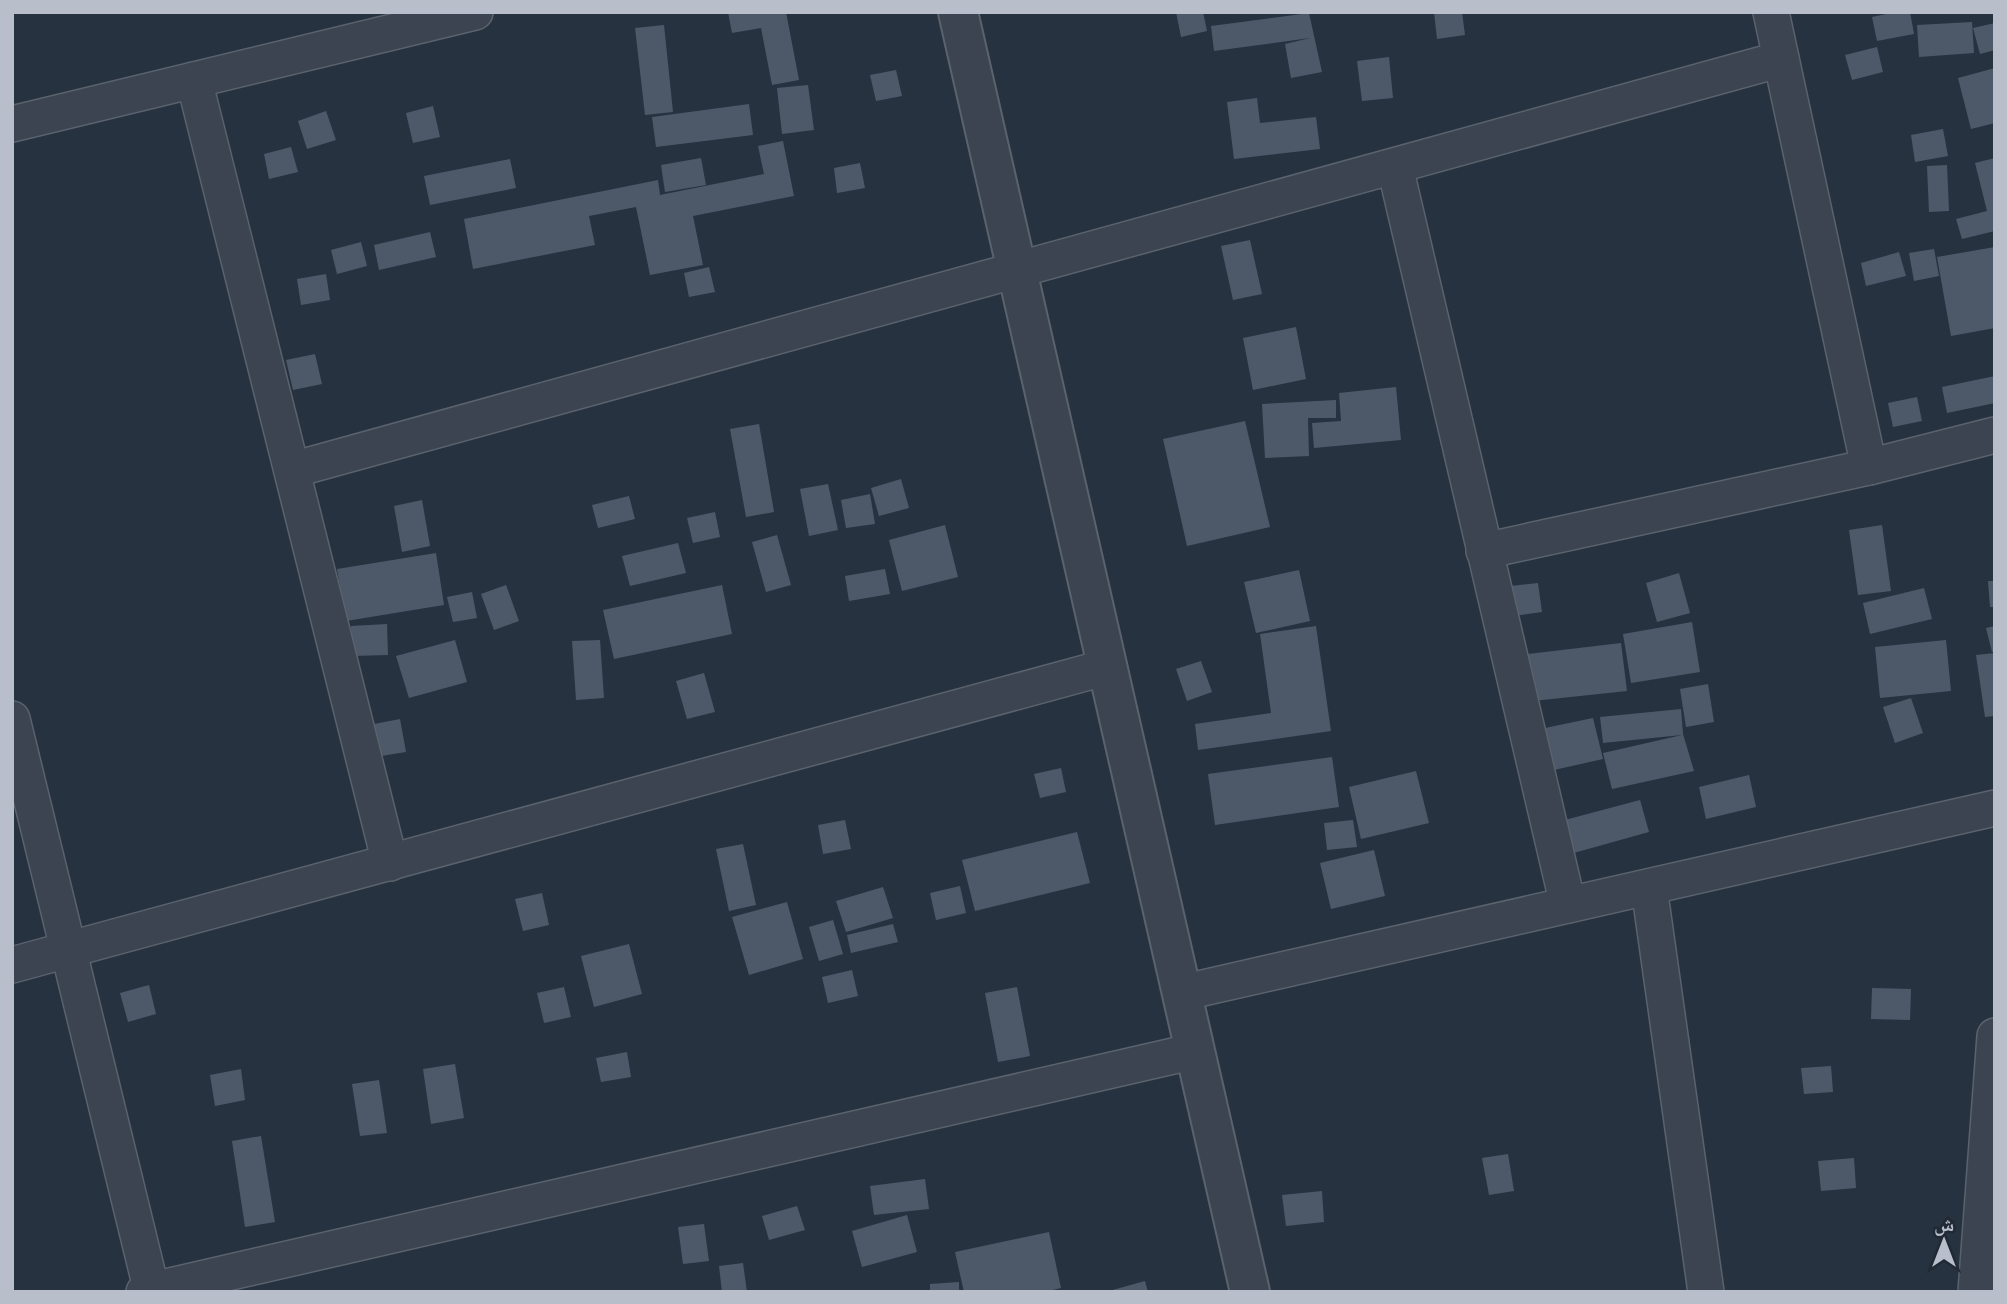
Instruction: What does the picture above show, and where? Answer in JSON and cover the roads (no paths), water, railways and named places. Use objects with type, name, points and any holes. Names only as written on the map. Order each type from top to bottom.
[{"type":"street","points":[[12,124],[475,12]]},
{"type":"street","points":[[958,12],[1250,1292]]},
{"type":"street","points":[[1771,12],[1869,467]]},
{"type":"street","points":[[292,470],[1781,59]]},
{"type":"street","points":[[194,80],[390,863]]},
{"type":"street","points":[[1395,167],[1568,905]]},
{"type":"street","points":[[1484,551],[1869,467],[1995,435]]},
{"type":"street","points":[[12,965],[1107,667]]},
{"type":"street","points":[[12,719],[149,1291],[1195,1051]]},
{"type":"street","points":[[1181,993],[1995,808]]},
{"type":"street","points":[[1649,887],[1706,1292]]},
{"type":"street","points":[[1976,1292],[1991,1134],[1995,1036]]}]
